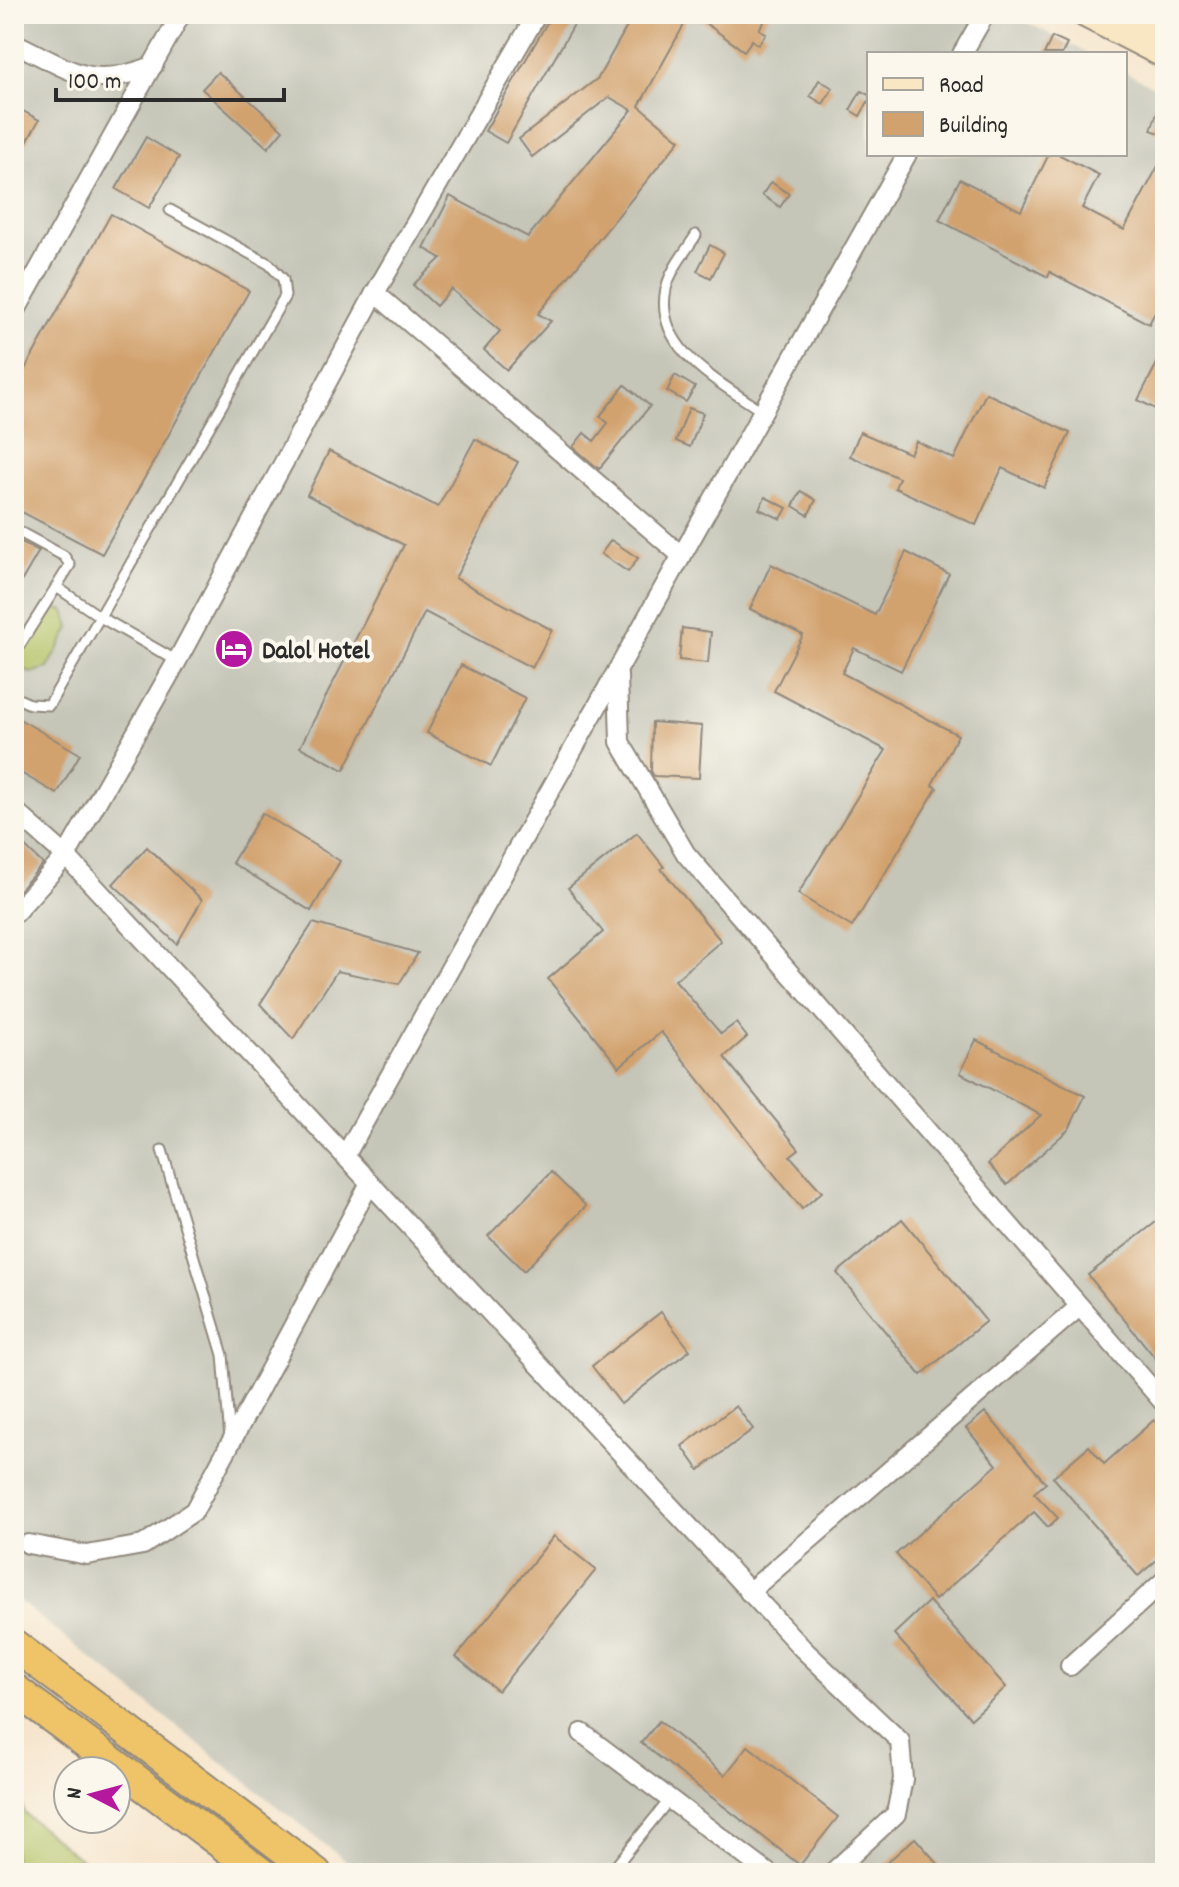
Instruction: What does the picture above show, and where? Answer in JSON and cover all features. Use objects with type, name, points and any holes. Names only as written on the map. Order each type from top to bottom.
[{"type":"highway","points":[[14,1645],[316,1873]]},
{"type":"highway","points":[[14,1689],[261,1873]]},
{"type":"main road","points":[[1085,14],[1165,55]]},
{"type":"main road","points":[[1125,14],[1165,34]]},
{"type":"street","points":[[14,314],[181,14]]},
{"type":"street","points":[[14,914],[66,856],[177,661],[375,293],[537,14]]},
{"type":"street","points":[[963,52],[985,14]]},
{"type":"street","points":[[14,43],[91,79],[121,79],[153,66]]},
{"type":"street","points":[[345,1156],[906,156]]},
{"type":"street","points":[[375,293],[682,556]]},
{"type":"street","points":[[618,672],[620,742],[686,854],[1165,1404]]},
{"type":"street","points":[[14,810],[66,856],[803,1649],[900,1741],[903,1779],[896,1814],[832,1873]]},
{"type":"street","points":[[28,1544],[87,1555],[143,1545],[194,1511],[370,1183]]},
{"type":"street","points":[[749,1592],[1079,1307]]},
{"type":"street","points":[[1070,1666],[1165,1580]]},
{"type":"street","points":[[582,1733],[768,1873]]},
{"type":"lane","points":[[14,697],[30,704],[49,705],[102,618],[285,296],[283,279],[269,264],[170,210]]},
{"type":"lane","points":[[696,235],[666,289],[666,315],[672,338],[694,363],[763,412]]},
{"type":"lane","points":[[14,529],[69,560],[70,565],[14,654]]},
{"type":"lane","points":[[58,588],[102,618],[177,661]]},
{"type":"lane","points":[[162,1150],[223,1355],[231,1446]]},
{"type":"lane","points":[[610,1873],[670,1799]]},
{"type":"shaded area","points":[[14,14],[1010,14],[1086,52],[867,52],[867,156],[1127,156],[1127,73],[1165,92],[1165,1873],[361,1873],[14,1597]]},
{"type":"green space","points":[[48,606],[65,611],[70,628],[48,668],[31,673],[21,668],[16,657]]},
{"type":"green space","points":[[14,1778],[24,1813],[76,1856],[104,1873],[14,1873]]},
{"type":"building","points":[[552,14],[580,14],[506,143],[485,131]]},
{"type":"building","points":[[634,14],[646,19],[649,14],[690,14],[639,106],[680,140],[538,314],[551,321],[507,370],[484,350],[500,331],[451,289],[436,306],[413,285],[441,258],[424,248],[450,196],[528,237],[632,110],[609,97],[532,157],[519,139],[598,78]]},
{"type":"building","points":[[693,14],[770,14],[759,29],[766,34],[758,45],[752,40],[744,51]]},
{"type":"building","points":[[1052,37],[1067,44],[1063,52],[1045,52]]},
{"type":"building","points":[[218,72],[283,130],[268,148],[202,89]]},
{"type":"building","points":[[819,80],[833,88],[823,104],[810,96]]},
{"type":"building","points":[[861,91],[867,94],[867,104],[860,116],[850,110]]},
{"type":"building","points":[[1165,97],[1165,135],[1151,130]]},
{"type":"building","points":[[14,106],[39,120],[14,165]]},
{"type":"building","points":[[146,137],[179,157],[149,208],[116,189]]},
{"type":"building","points":[[1165,153],[1165,293],[1149,324],[1050,272],[1048,277],[939,220],[960,179],[1021,211],[1048,156],[1062,156],[1099,175],[1082,208],[1124,230]]},
{"type":"building","points":[[771,182],[789,194],[780,207],[762,195]]},
{"type":"building","points":[[111,214],[249,291],[102,554],[14,508],[14,389]]},
{"type":"building","points":[[710,245],[724,253],[711,278],[697,271]]},
{"type":"building","points":[[1165,348],[1165,400],[1159,411],[1138,400]]},
{"type":"building","points":[[675,375],[695,387],[686,402],[667,391]]},
{"type":"building","points":[[625,385],[650,406],[599,469],[573,447],[584,433],[594,441],[608,423],[600,416]]},
{"type":"building","points":[[986,393],[1070,433],[1044,488],[1002,468],[976,525],[895,488],[899,478],[850,456],[860,432],[910,454],[916,441],[954,459]]},
{"type":"building","points":[[689,408],[703,413],[690,447],[676,441]]},
{"type":"building","points":[[475,439],[518,462],[455,578],[552,630],[532,668],[425,612],[344,770],[300,747],[404,545],[307,495],[329,451],[438,507]]},
{"type":"building","points":[[801,491],[816,500],[808,515],[793,506]]},
{"type":"building","points":[[765,497],[787,508],[781,519],[759,509]]},
{"type":"building","points":[[14,538],[39,551],[14,594]]},
{"type":"building","points":[[611,540],[638,558],[628,572],[601,554]]},
{"type":"building","points":[[906,552],[949,574],[901,671],[854,648],[842,673],[958,735],[932,785],[937,788],[852,927],[798,894],[886,750],[774,691],[803,635],[750,609],[771,564],[875,615]]},
{"type":"building","points":[[682,628],[711,632],[708,663],[679,660]]},
{"type":"building","points":[[461,665],[525,698],[491,766],[427,733]]},
{"type":"building","points":[[14,716],[80,754],[57,794],[14,769]]},
{"type":"building","points":[[652,722],[702,726],[699,778],[654,776],[651,771]]},
{"type":"building","points":[[262,813],[340,861],[311,911],[232,863]]},
{"type":"building","points":[[637,833],[664,867],[661,869],[721,941],[675,980],[721,1034],[736,1023],[747,1037],[724,1057],[799,1149],[790,1156],[822,1192],[802,1209],[661,1032],[619,1067],[548,979],[603,932],[568,888]]},
{"type":"building","points":[[14,836],[43,864],[14,896]]},
{"type":"building","points":[[147,847],[202,900],[177,944],[113,884]]},
{"type":"building","points":[[313,923],[418,953],[399,984],[337,971],[293,1039],[260,1004]]},
{"type":"building","points":[[976,1040],[1085,1096],[1069,1129],[1007,1185],[988,1164],[1041,1115],[960,1073]]},
{"type":"building","points":[[551,1172],[586,1206],[524,1271],[488,1236]]},
{"type":"building","points":[[1165,1215],[1165,1370],[1088,1275]]},
{"type":"building","points":[[902,1219],[986,1321],[921,1375],[837,1273]]},
{"type":"building","points":[[661,1312],[690,1350],[621,1404],[592,1366]]},
{"type":"building","points":[[736,1406],[753,1429],[699,1470],[682,1446]]},
{"type":"building","points":[[985,1412],[1046,1483],[1034,1493],[1058,1518],[1048,1527],[1034,1512],[935,1600],[896,1554],[997,1465],[966,1428]]},
{"type":"building","points":[[1154,1420],[1165,1433],[1165,1553],[1138,1576],[1053,1477],[1089,1446],[1104,1464]]},
{"type":"building","points":[[554,1536],[596,1570],[498,1691],[456,1657]]},
{"type":"building","points":[[929,1601],[1006,1687],[971,1719],[894,1634]]},
{"type":"building","points":[[659,1721],[725,1775],[748,1746],[838,1817],[800,1865],[641,1743]]},
{"type":"building","points":[[915,1838],[940,1866],[932,1873],[875,1873]]},
{"type":"place","name":"Dalol Hotel","points":[[234,649]]}]
